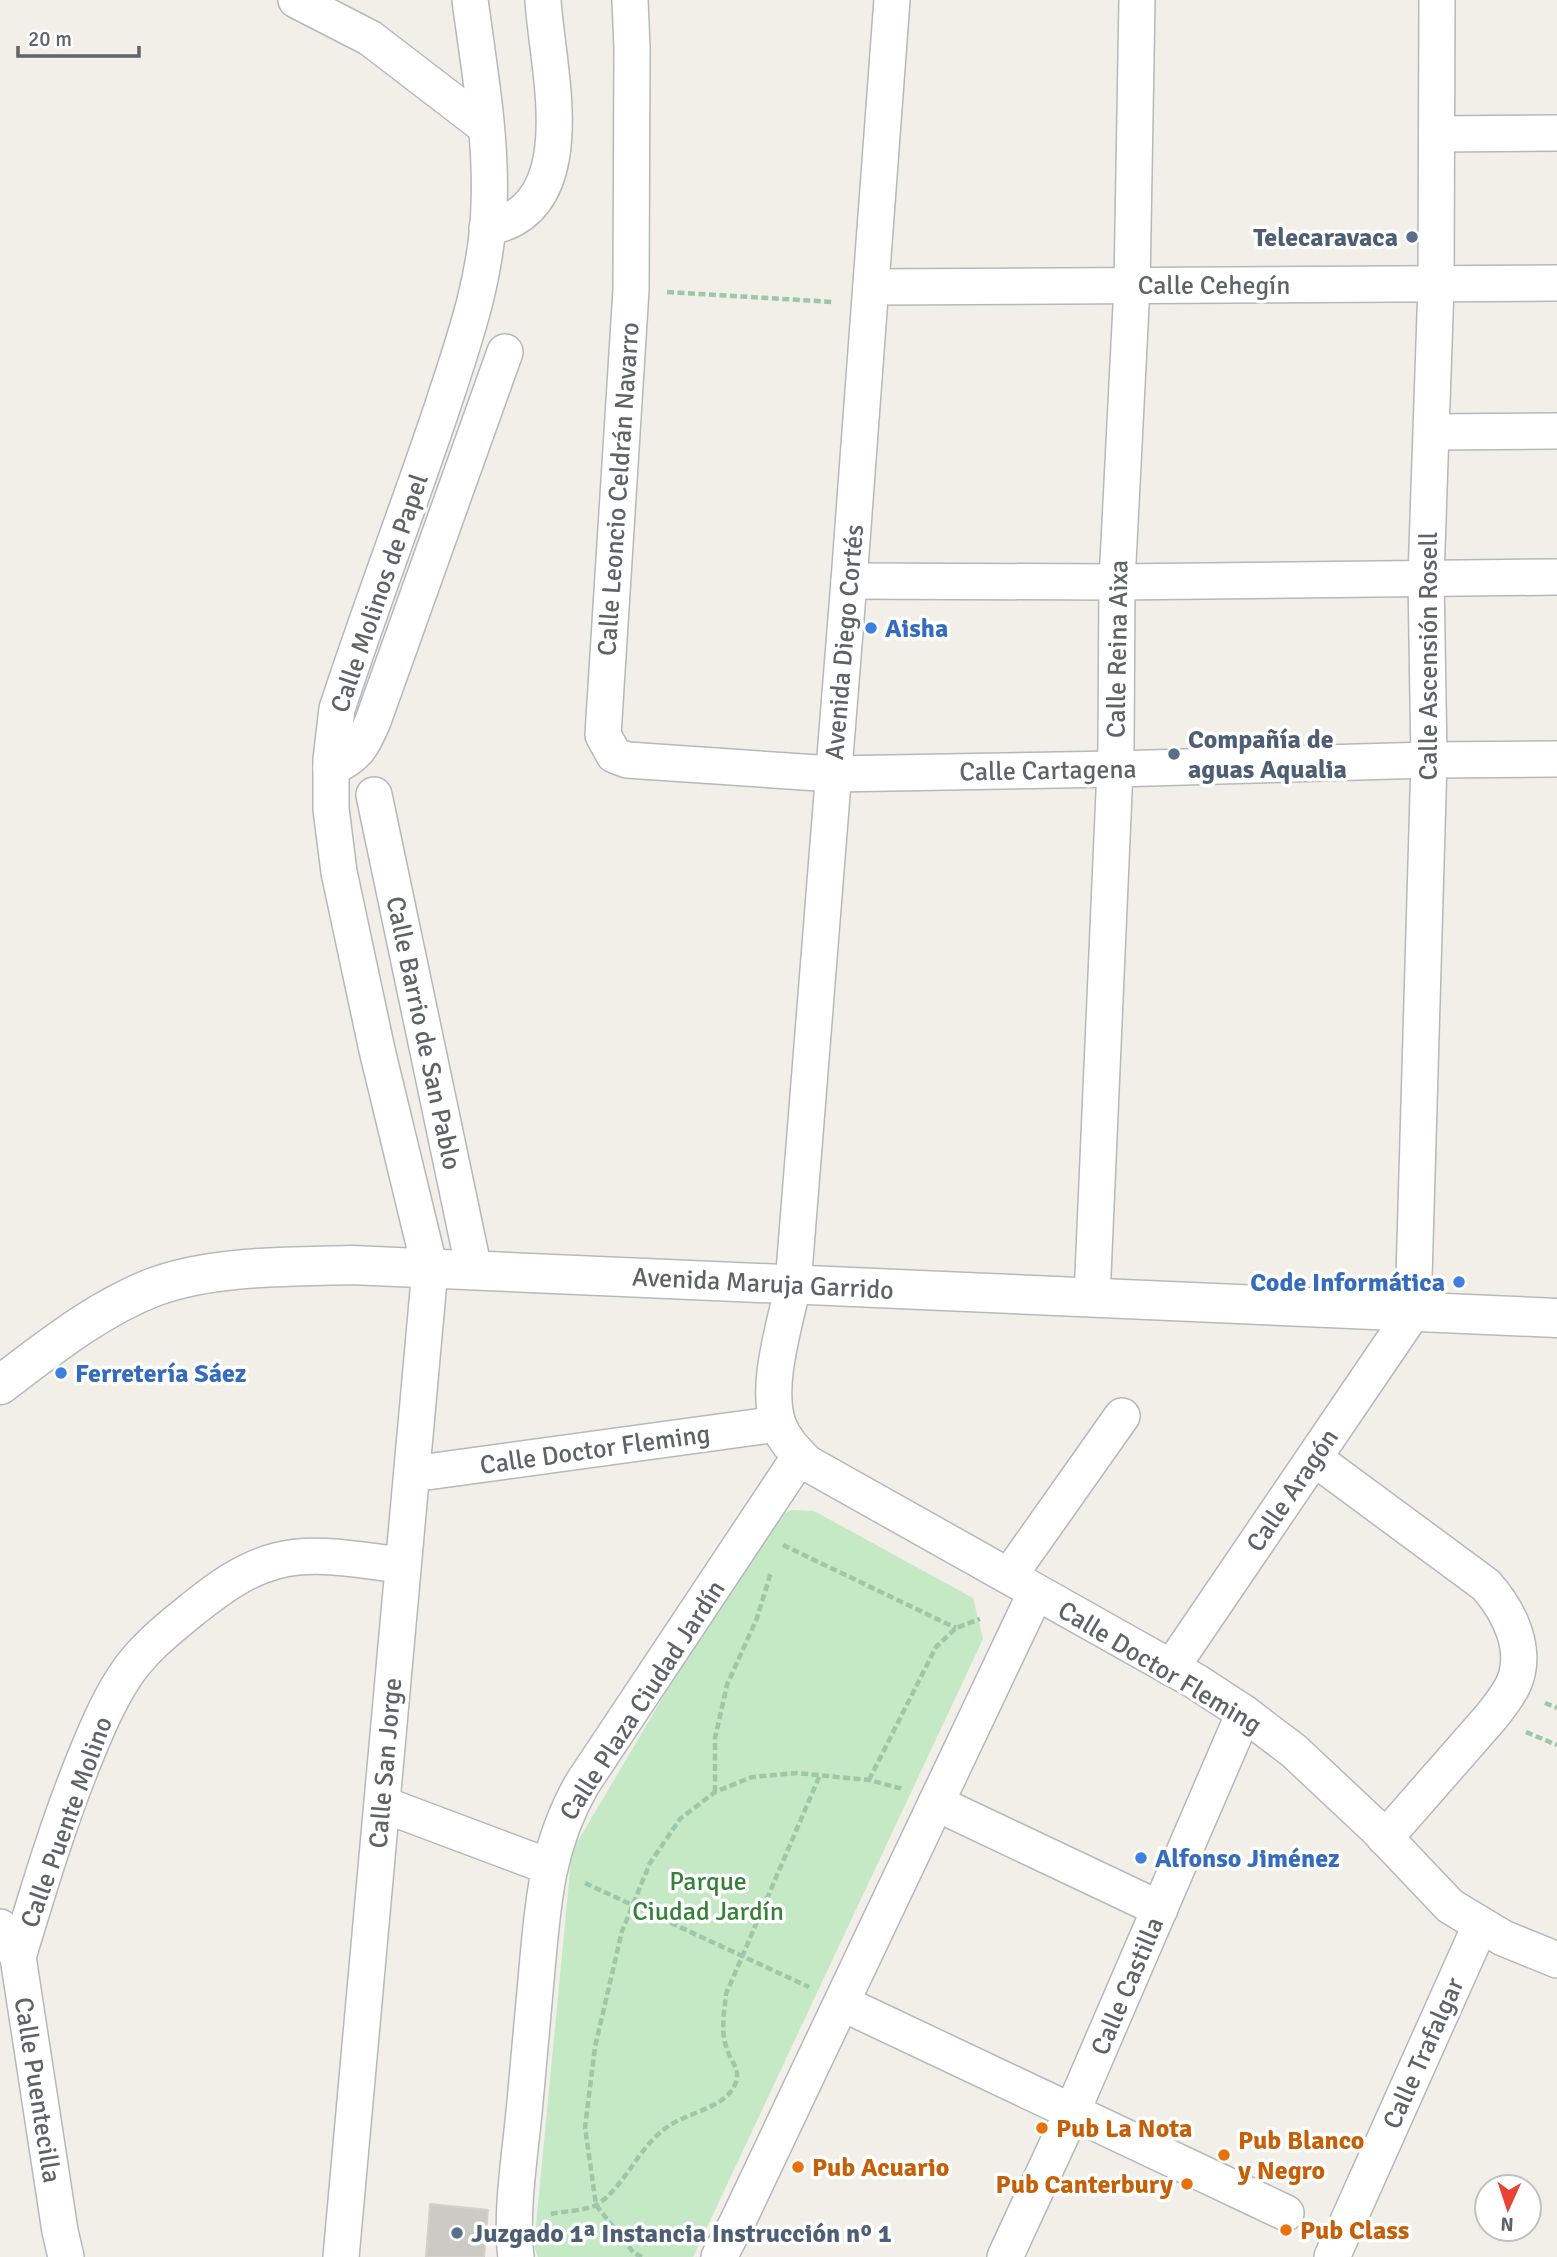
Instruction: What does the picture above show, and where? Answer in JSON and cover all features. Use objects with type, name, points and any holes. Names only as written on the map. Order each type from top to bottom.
[{"type":"main road","name":"Avenida Maruja Garrido","points":[[0,1385],[102,1312],[155,1287],[217,1272],[282,1267],[351,1265],[1557,1318]]},
{"type":"street","points":[[296,0],[370,38],[485,127]]},
{"type":"street","name":"Calle Molinos de Papel","points":[[430,1269],[352,939],[339,872],[331,809],[331,768],[337,709],[462,349],[482,275],[489,206],[485,127],[470,0]]},
{"type":"street","points":[[487,228],[505,225],[524,212],[539,193],[550,169],[554,98],[543,0]]},
{"type":"street","name":"Calle Leoncio Celdrán Navarro","points":[[629,0],[632,48],[631,290],[603,735],[614,755],[627,760],[834,774]]},
{"type":"street","name":"Avenida Diego Cortés","points":[[793,1284],[892,0]]},
{"type":"street","name":"Calle Reina Aixa","points":[[1092,1297],[1115,769],[1118,582],[1132,286],[1138,0]]},
{"type":"street","name":"Calle Ascensión Rosell","points":[[1413,1312],[1429,760],[1426,578],[1436,285],[1437,0]]},
{"type":"street","points":[[1437,134],[1557,132]]},
{"type":"street","name":"Calle Cehegín","points":[[870,296],[1132,286],[1557,283]]},
{"type":"street","points":[[331,768],[349,760],[362,747],[373,721],[505,352]]},
{"type":"street","points":[[1432,432],[1557,431]]},
{"type":"street","points":[[849,581],[1118,582],[1557,577]]},
{"type":"street","name":"Calle Cartagena","points":[[834,774],[1429,760],[1557,760]]},
{"type":"street","name":"Calle Barrio de San Pablo","points":[[374,795],[474,1270]]},
{"type":"street","name":"Calle San Jorge","points":[[341,2257],[430,1269]]},
{"type":"street","name":"Calle Doctor Fleming","points":[[793,1284],[775,1372],[774,1403],[778,1424],[790,1446],[807,1463],[1024,1594],[1171,1668],[1244,1713],[1294,1751],[1385,1838],[1450,1906],[1503,1938],[1557,1960]]},
{"type":"street","name":"Calle Aragón","points":[[1171,1668],[1413,1312]]},
{"type":"street","points":[[719,2257],[936,1803],[1024,1594],[1122,1416]]},
{"type":"street","name":"Calle Doctor Fleming","points":[[412,1474],[778,1424]]},
{"type":"street","name":"Calle Plaza Ciudad Jardín","points":[[516,2257],[515,2220],[542,1916],[552,1853],[566,1811],[800,1456]]},
{"type":"street","points":[[1314,1458],[1486,1585],[1503,1604],[1516,1638],[1517,1669],[1514,1684],[1505,1698],[1385,1838]]},
{"type":"street","name":"Calle Puente Molino","points":[[18,1957],[57,1834],[90,1744],[124,1676],[149,1648],[219,1588],[254,1568],[278,1560],[298,1557],[327,1558],[403,1565]]},
{"type":"street","name":"Calle Castilla","points":[[1005,2257],[1072,2112],[1244,1713]]},
{"type":"street","points":[[936,1803],[1160,1909]]},
{"type":"street","points":[[382,1804],[550,1867]]},
{"type":"street","name":"Calle Trafalgar","points":[[1332,2257],[1480,1926]]},
{"type":"street","name":"Calle Puentecilla","points":[[0,1927],[18,1957],[66,2257]]},
{"type":"street","points":[[842,2003],[1286,2213]]},
{"type":"path","points":[[631,290],[870,296]]},
{"type":"path","points":[[772,1501],[772,1540],[956,1628]]},
{"type":"path","points":[[715,1793],[715,1738],[726,1685],[757,1618],[772,1569]]},
{"type":"path","points":[[869,1780],[936,1647],[956,1628],[1024,1594]]},
{"type":"path","points":[[642,2257],[634,2253],[596,2205],[585,2127],[595,2047],[622,1931],[650,1863],[680,1819],[715,1793],[752,1777],[797,1773],[869,1780],[912,1791],[936,1803]]},
{"type":"path","points":[[515,2220],[596,2205],[618,2185],[643,2149],[671,2125],[728,2095],[736,2081],[737,2068],[722,2032],[726,1994],[820,1775]]},
{"type":"path","points":[[550,1867],[842,2003]]},
{"type":"green space","name":"Parque Ciudad Jardín","points":[[791,1510],[814,1511],[973,1598],[983,1639],[693,2257],[538,2257],[534,2246],[572,1851],[749,1552],[772,1521]]},
{"type":"building","name":"Juzgado 1ª Instancia Instrucción nº 1","points":[[430,2204],[488,2210],[484,2257],[426,2257]]},
{"type":"place","name":"Telecaravaca","points":[[1412,237]]},
{"type":"place","name":"Aisha","points":[[871,628]]},
{"type":"place","name":"Compañía de aguas Aqualia","points":[[1174,754]]},
{"type":"place","name":"Code Informática","points":[[1459,1282]]},
{"type":"place","name":"Ferretería Sáez","points":[[61,1373]]},
{"type":"place","name":"Alfonso Jiménez","points":[[1141,1858]]},
{"type":"place","name":"Pub La Nota","points":[[1042,2128]]},
{"type":"place","name":"Pub Blanco y Negro","points":[[1224,2155]]},
{"type":"place","name":"Pub Acuario","points":[[798,2167]]},
{"type":"place","name":"Pub Canterbury","points":[[1187,2184]]},
{"type":"place","name":"Pub Class","points":[[1286,2230]]},
{"type":"place","name":"Juzgado 1ª Instancia Instrucción nº 1","points":[[457,2233]]}]
